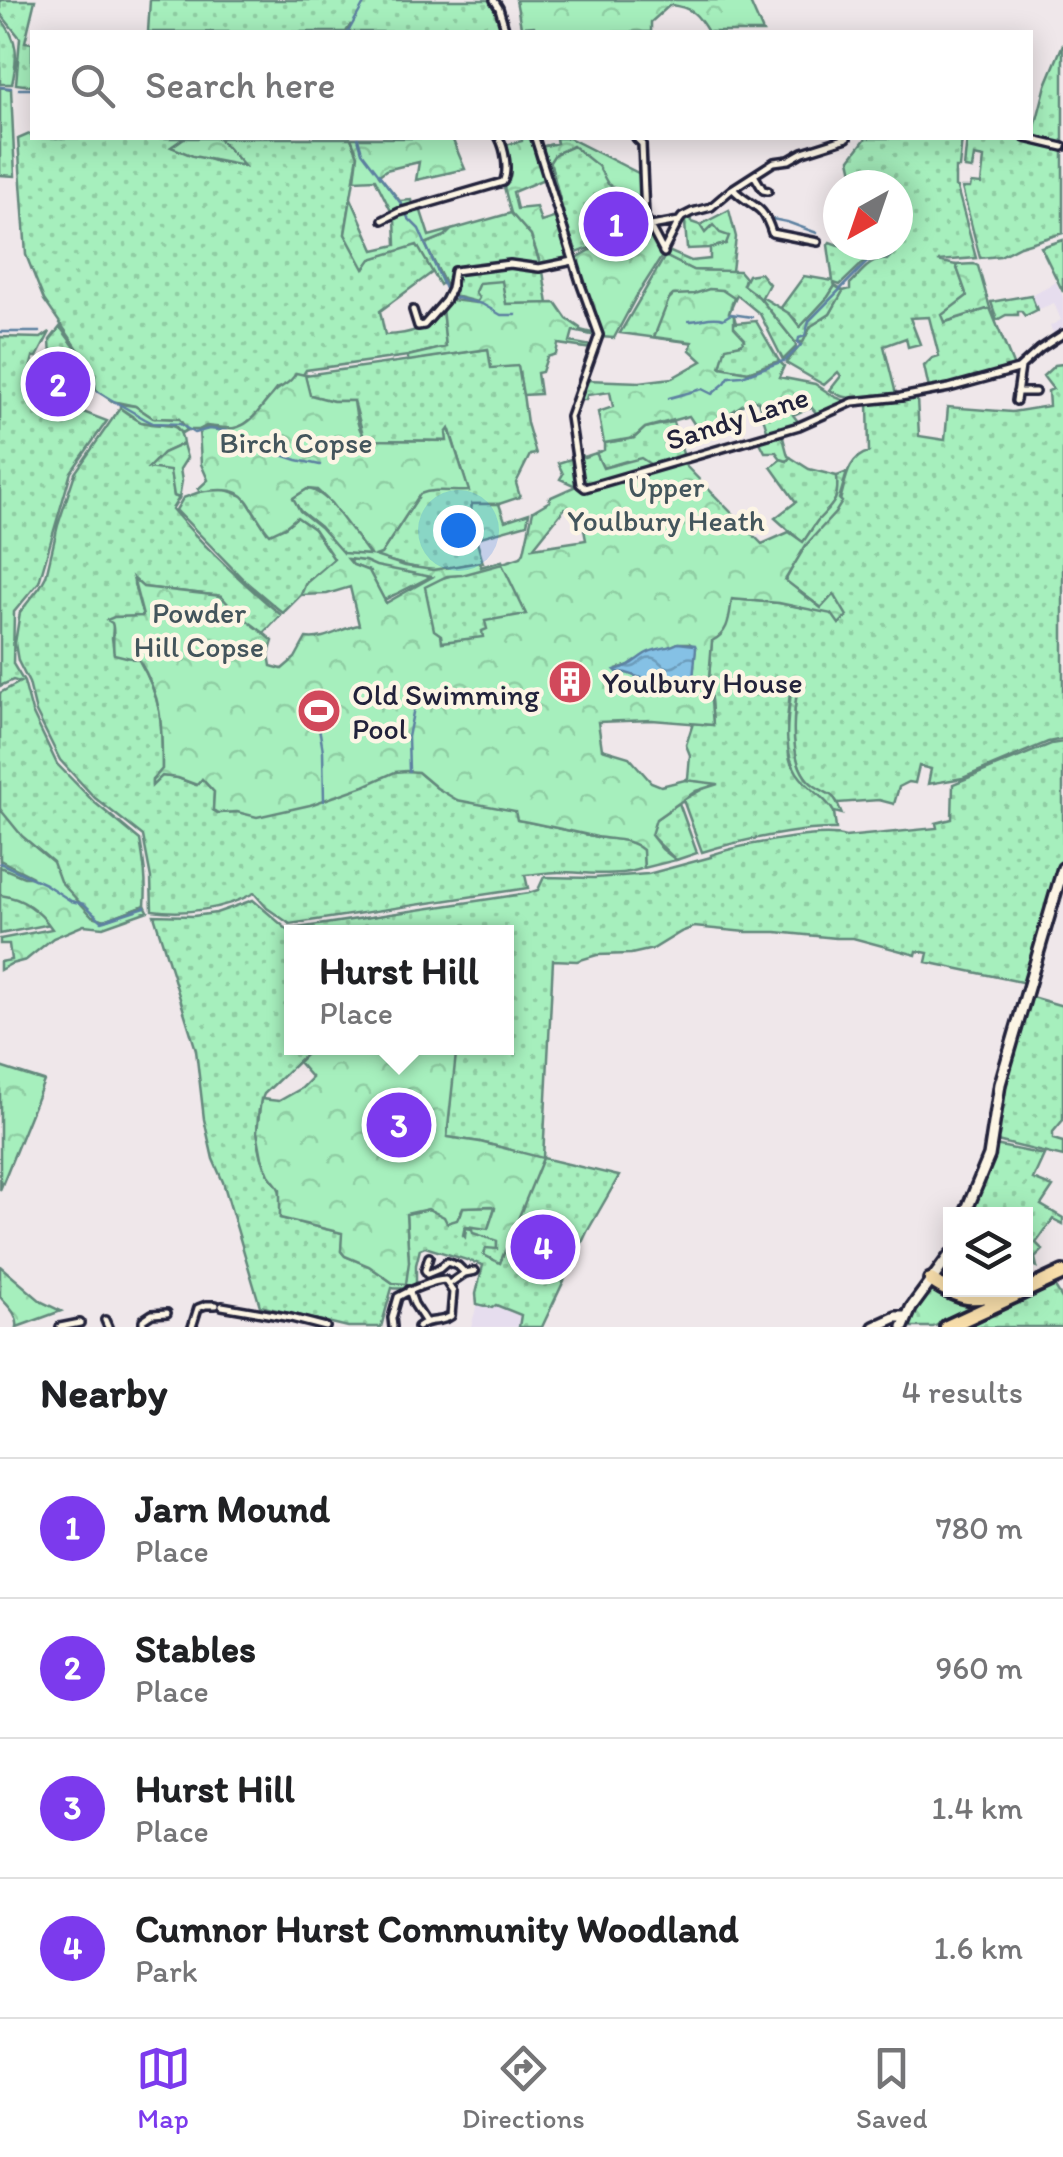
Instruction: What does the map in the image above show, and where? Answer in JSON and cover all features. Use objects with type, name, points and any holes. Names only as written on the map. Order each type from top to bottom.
[{"type":"highway","points":[[1033,1282],[1063,1270]]},
{"type":"highway","points":[[931,1280],[943,1288]]},
{"type":"highway","points":[[936,1327],[1000,1297]]},
{"type":"highway","points":[[947,1327],[1002,1297]]},
{"type":"highway","points":[[962,1327],[1006,1297]]},
{"type":"main road","points":[[969,1207],[989,1156],[1000,1084],[1063,868]]},
{"type":"main road","points":[[874,1327],[896,1317],[904,1322],[943,1264]]},
{"type":"street","points":[[494,0],[505,30]]},
{"type":"street","points":[[383,220],[503,182],[506,177],[500,140]]},
{"type":"street","points":[[414,310],[418,326],[424,326],[444,301],[454,271],[510,264],[538,268],[573,261],[536,140]]},
{"type":"street","points":[[638,140],[642,144],[646,217],[664,252],[682,216],[710,208],[774,162],[790,160],[841,140]]},
{"type":"street","points":[[1033,140],[1063,147]]},
{"type":"street","points":[[754,175],[768,192]]},
{"type":"street","points":[[732,189],[743,200],[758,206],[769,221],[771,232],[818,242]]},
{"type":"street","points":[[651,226],[680,221]]},
{"type":"street","name":"Sandy Lane","points":[[573,261],[599,335],[570,418],[585,488],[799,426],[848,403],[901,398],[1021,367]]},
{"type":"street","points":[[1016,401],[1021,367],[1063,334]]},
{"type":"street","points":[[1017,392],[1035,392]]},
{"type":"street","points":[[429,1258],[424,1270],[432,1282]]},
{"type":"street","points":[[427,1274],[447,1262],[465,1273]]},
{"type":"street","points":[[449,1284],[475,1271]]},
{"type":"street","points":[[393,1327],[398,1297],[432,1282],[449,1284],[454,1296],[452,1316],[426,1321],[418,1327]]},
{"type":"street","points":[[412,1290],[414,1304],[426,1321]]},
{"type":"street","points":[[192,1327],[198,1308],[206,1305],[326,1327]]},
{"type":"street","points":[[143,1327],[147,1316],[167,1313]]},
{"type":"street","points":[[60,1327],[80,1323]]},
{"type":"shaded area","points":[[1056,282],[1063,297],[1063,331],[1054,335],[1050,326],[1061,320],[1054,303],[1037,310],[1031,295]]},
{"type":"shaded area","points":[[477,1304],[492,1308],[495,1305],[521,1315],[519,1327],[471,1327]]},
{"type":"green space","points":[[0,0],[35,0],[25,42],[30,43],[30,86],[16,84],[20,38],[0,13]]},
{"type":"green space","points":[[150,0],[492,0],[504,30],[349,30],[351,24],[347,30],[148,30]]},
{"type":"green space","points":[[516,0],[749,0],[762,30],[707,30],[694,13],[670,5],[651,22],[651,30],[521,27]]},
{"type":"green space","points":[[0,18],[11,33],[15,49],[12,84],[0,84]]},
{"type":"green space","points":[[1063,44],[1063,144],[1033,135],[1046,85]]},
{"type":"green space","points":[[0,87],[11,89],[15,176],[0,175]]},
{"type":"green space","points":[[30,134],[30,140],[181,140],[172,147],[217,162],[242,164],[220,140],[352,140],[358,155],[345,234],[365,268],[370,259],[417,244],[433,272],[380,311],[385,335],[417,329],[442,308],[446,347],[306,370],[303,375],[296,374],[290,384],[276,389],[256,415],[235,429],[206,426],[187,430],[179,419],[153,418],[135,406],[112,401],[96,390],[94,372],[44,300],[26,255],[18,139]]},
{"type":"green space","points":[[181,140],[220,140],[244,166],[193,156],[171,147]]},
{"type":"green space","points":[[352,140],[453,140],[465,169],[416,180],[419,162],[379,175],[400,201],[411,200],[414,210],[420,208],[429,236],[451,230],[425,244],[444,282],[440,285],[417,245],[371,259],[364,269],[345,234],[351,198],[374,250],[396,245],[395,219],[375,179],[355,180],[358,155]]},
{"type":"green space","points":[[534,140],[543,167],[547,165],[541,147],[556,140],[573,140],[642,175],[644,217],[628,211],[626,219],[632,233],[637,235],[649,229],[661,258],[614,338],[600,337],[572,264],[543,271],[531,236],[511,213],[503,183],[505,145]],"holes":[[[573,146],[598,166],[608,184],[617,190],[622,207],[598,210],[594,220],[599,245],[575,259],[577,253],[563,215],[541,222],[536,207],[517,209],[513,192],[544,179],[557,213],[563,211],[548,165],[555,154]]]},
{"type":"green space","points":[[556,140],[571,140],[644,203],[646,227],[577,253],[551,165],[547,165],[541,147]]},
{"type":"green space","points":[[864,140],[962,140],[955,187],[976,258],[938,261],[956,265],[968,296],[946,322],[990,308],[1014,367],[929,389],[924,366],[939,356],[929,317],[910,318],[920,344],[908,347],[906,338],[884,346],[896,394],[841,396],[830,390],[841,376],[838,372],[824,385],[786,363],[811,326],[830,314],[843,291],[850,289],[862,271],[876,261],[913,260],[913,170],[853,170],[850,159]]},
{"type":"green space","points":[[967,140],[1021,140],[1063,150],[1063,233],[1000,256],[980,258],[962,188],[970,188],[971,183],[981,184],[984,158],[974,156],[972,169],[964,168]]},
{"type":"green space","points":[[729,210],[736,237],[732,271],[693,270],[665,256],[666,250],[691,261],[710,259],[710,248],[726,244],[729,236],[713,225],[705,233],[700,225]]},
{"type":"green space","points":[[511,213],[531,236],[541,267],[498,263],[452,269],[448,290],[425,244],[451,230]]},
{"type":"green space","points":[[690,214],[691,222],[705,232],[713,224],[730,236],[726,244],[687,249],[685,223],[681,220]]},
{"type":"green space","points":[[1063,240],[1063,292],[1041,247]]},
{"type":"green space","points":[[665,256],[693,270],[739,271],[745,278],[743,285],[759,297],[796,347],[783,360],[760,314],[737,295],[729,313],[736,323],[756,321],[779,361],[748,372],[720,367],[725,347],[620,333]]},
{"type":"green space","points":[[830,260],[866,260],[840,285],[834,283],[828,297],[800,328],[795,319],[780,309],[804,276],[833,281]]},
{"type":"green space","points":[[510,265],[543,271],[548,304],[506,304],[501,281],[477,302],[454,296],[455,273]]},
{"type":"green space","points":[[956,265],[978,266],[990,308],[945,322],[942,315],[967,296]]},
{"type":"green space","points":[[760,273],[769,284],[762,297],[790,314],[800,327],[835,286],[843,291],[830,314],[811,326],[803,342],[795,342],[759,297],[743,285],[748,275]]},
{"type":"green space","points":[[502,281],[506,304],[556,303],[580,330],[596,334],[573,331],[570,342],[592,349],[558,344],[556,354],[547,357],[542,372],[537,373],[540,394],[523,395],[518,366],[491,368],[488,349],[408,361],[408,356],[446,347],[442,308],[452,300],[476,303],[479,283]]},
{"type":"green space","points":[[722,290],[734,298],[729,313],[734,316],[734,327],[745,339],[741,344],[726,347],[720,367],[748,372],[779,361],[784,366],[779,377],[815,384],[848,402],[818,415],[811,407],[793,415],[800,424],[781,430],[790,457],[787,461],[776,452],[765,452],[759,440],[768,433],[758,401],[751,399],[700,433],[689,416],[645,428],[634,438],[604,443],[598,412],[613,407],[610,392],[578,400],[587,380],[640,382],[672,378],[702,361],[690,350],[692,342],[654,337],[673,295]]},
{"type":"green space","points":[[1031,295],[1037,310],[1025,316],[1018,311],[1018,315],[997,320],[991,302]]},
{"type":"green space","points":[[60,327],[80,354],[73,364],[51,358],[50,340]]},
{"type":"green space","points":[[50,332],[37,357],[33,357],[25,390],[107,421],[71,472],[39,582],[14,612],[13,664],[57,764],[94,802],[140,840],[145,905],[105,920],[91,916],[0,934],[0,693],[20,682],[13,680],[0,686],[0,337],[41,338]]},
{"type":"green space","points":[[488,349],[519,365],[527,423],[536,454],[530,455],[516,483],[520,497],[499,504],[472,504],[470,517],[483,563],[426,570],[410,567],[370,556],[369,555],[343,554],[300,511],[293,498],[307,489],[325,498],[371,556],[381,554],[420,494],[468,490],[450,430],[448,441],[368,440],[364,438],[354,401],[310,395],[305,375]]},
{"type":"green space","points":[[1063,364],[1063,739],[963,778],[928,784],[931,769],[919,766],[915,783],[899,787],[894,804],[879,800],[838,803],[813,785],[799,765],[794,724],[798,686],[791,682],[787,721],[791,763],[813,790],[827,800],[834,812],[836,829],[768,836],[702,852],[683,800],[712,784],[685,780],[690,755],[686,745],[693,723],[713,725],[709,678],[712,640],[731,599],[822,611],[834,594],[822,608],[785,581],[810,539],[836,511],[854,461],[869,452],[868,401],[917,398],[919,436],[945,440],[948,407],[1012,412],[1049,406],[1048,391],[1053,389],[1043,376],[1055,365]]},
{"type":"green space","points":[[296,373],[305,375],[310,395],[354,401],[359,428],[368,440],[447,441],[449,429],[469,491],[420,494],[381,554],[375,556],[405,566],[433,570],[480,562],[481,567],[521,557],[533,511],[549,498],[576,486],[560,479],[563,474],[558,463],[578,453],[584,457],[596,453],[603,468],[641,458],[653,466],[682,462],[762,544],[789,532],[803,542],[834,501],[837,476],[847,472],[839,499],[842,502],[806,545],[785,580],[821,608],[834,594],[847,616],[839,624],[832,614],[779,603],[732,599],[725,628],[712,641],[709,678],[713,725],[652,720],[598,722],[602,749],[629,757],[651,782],[661,786],[685,780],[718,784],[696,791],[656,819],[651,835],[676,860],[644,868],[643,850],[632,843],[517,820],[515,811],[457,800],[418,772],[395,772],[310,805],[257,817],[213,810],[214,792],[202,779],[197,785],[162,776],[152,786],[162,769],[157,700],[139,660],[114,654],[113,626],[107,620],[143,616],[133,578],[143,587],[221,596],[273,641],[271,666],[282,669],[295,658],[306,638],[320,638],[359,625],[350,587],[327,594],[301,595],[306,583],[334,559],[314,529],[297,517],[270,534],[239,493],[198,489],[208,480],[201,464],[199,430],[244,425]],"holes":[[[307,489],[317,490],[370,555],[343,553],[300,511],[293,498]],[[565,508],[582,519],[586,540],[533,548]],[[348,559],[432,577],[386,603],[369,571]],[[502,564],[526,614],[485,621],[483,637],[442,642],[441,635],[434,630],[425,587],[447,576]],[[678,643],[696,648],[692,676],[676,684],[616,669],[637,663],[641,657],[649,662],[663,663],[664,659],[654,654]]]},
{"type":"green space","points":[[120,404],[135,406],[153,418],[179,419],[187,430],[182,433],[175,426],[141,422],[120,408]]},
{"type":"green space","points":[[120,408],[140,421],[179,430],[183,444],[163,453],[150,467],[170,470],[174,496],[179,498],[172,509],[225,565],[281,615],[264,633],[233,611],[221,596],[142,587],[135,580],[143,617],[114,617],[112,638],[114,653],[139,660],[157,701],[162,770],[152,784],[162,776],[196,785],[202,779],[214,792],[213,810],[237,812],[433,630],[424,587],[432,581],[502,561],[527,614],[418,772],[437,788],[516,811],[518,820],[632,843],[643,849],[644,868],[613,874],[525,875],[528,888],[290,924],[254,893],[204,909],[152,910],[143,836],[95,798],[60,760],[36,712],[15,643],[20,612],[46,576],[75,473]]},
{"type":"green space","points":[[673,422],[684,457],[653,466],[626,461],[603,468],[596,453],[604,450],[604,443],[634,438],[645,428]]},
{"type":"green space","points":[[183,444],[187,458],[180,469],[179,498],[174,496],[170,471],[148,468],[163,453]]},
{"type":"green space","points":[[790,457],[809,469],[837,476],[834,502],[803,543],[775,518],[796,502],[771,467]]},
{"type":"green space","points":[[205,490],[226,490],[244,496],[267,532],[285,527],[297,517],[314,529],[334,559],[306,583],[301,595],[283,613],[245,581],[176,510],[183,498]]},
{"type":"green space","points":[[472,504],[499,504],[505,521],[529,513],[527,524],[477,538],[470,517]]},
{"type":"green space","points":[[347,558],[432,576],[384,600],[369,571]]},
{"type":"green space","points":[[792,686],[798,686],[794,740],[800,767],[806,778],[834,798],[842,814],[834,812],[794,768],[787,734]]},
{"type":"green space","points":[[1063,742],[1063,859],[1026,983],[926,962],[928,953],[917,951],[916,955],[853,938],[694,927],[653,949],[577,961],[553,960],[543,1158],[619,1176],[587,1232],[542,1327],[519,1327],[521,1315],[496,1305],[492,1308],[477,1304],[483,1265],[425,1247],[420,1249],[416,1265],[416,1287],[392,1288],[381,1327],[348,1327],[260,1306],[213,1159],[196,1050],[154,915],[216,913],[253,900],[284,927],[284,1055],[305,1055],[264,1094],[258,1123],[261,1155],[279,1190],[280,1218],[343,1233],[341,1251],[345,1256],[369,1266],[393,1283],[409,1262],[406,1214],[429,1209],[445,1217],[461,1214],[463,1207],[495,1207],[488,1229],[497,1241],[497,1249],[484,1255],[500,1262],[503,1148],[447,1137],[455,1055],[514,1055],[514,925],[318,925],[529,893],[538,890],[544,877],[648,874],[723,851],[779,840],[937,828],[936,823],[952,819],[953,784]]},
{"type":"green space","points":[[679,803],[697,853],[676,860],[650,835],[656,819]]},
{"type":"green space","points":[[0,809],[22,836],[53,862],[60,881],[92,916],[105,920],[145,905],[148,911],[103,927],[84,925],[53,938],[26,960],[0,970],[0,962],[11,960],[9,944],[0,944],[0,939],[52,929],[30,906],[0,895],[0,867],[33,877],[0,860]]},
{"type":"green space","points":[[1028,996],[1063,1006],[1063,1120],[1053,1132],[1053,1139],[1063,1142],[1063,1157],[995,1139],[998,1109]]},
{"type":"green space","points":[[305,1055],[456,1055],[447,1137],[543,1158],[500,1263],[484,1255],[486,1248],[497,1249],[497,1241],[473,1233],[472,1229],[466,1228],[463,1235],[465,1226],[488,1229],[495,1208],[492,1206],[463,1207],[457,1220],[447,1223],[444,1217],[428,1209],[406,1214],[406,1284],[393,1283],[369,1266],[345,1256],[341,1251],[342,1233],[280,1218],[280,1189],[262,1158],[257,1131],[261,1099],[279,1101],[312,1078],[298,1062]],"holes":[[[401,1122],[408,1130],[400,1141],[378,1147],[378,1139],[390,1124]]]},
{"type":"green space","points":[[0,1067],[44,1081],[0,1190]]},
{"type":"green space","points":[[401,1122],[408,1130],[403,1138],[378,1147],[378,1140],[390,1124]]},
{"type":"green space","points":[[995,1145],[1044,1155],[1033,1179],[1053,1187],[1041,1205],[1063,1218],[1063,1224],[1053,1219],[1036,1243],[1043,1250],[1035,1258],[1037,1267],[1033,1264],[1033,1207],[972,1207]]},
{"type":"green space","points":[[0,1266],[42,1302],[61,1311],[17,1327],[15,1315],[0,1297]]},
{"type":"green space","points":[[1053,1284],[1063,1300],[1063,1327],[969,1327],[1015,1301],[1033,1297],[1033,1293]]},
{"type":"green space","points":[[931,1286],[943,1291],[943,1297],[969,1301],[967,1310],[933,1327],[906,1327],[910,1314]]},
{"type":"water","points":[[678,643],[696,648],[693,679],[687,687],[677,688],[671,682],[615,670],[649,652]]},
{"type":"waterway","points":[[349,30],[366,0]]},
{"type":"waterway","points":[[0,87],[11,88]]},
{"type":"waterway","points":[[19,89],[30,89]]},
{"type":"waterway","points":[[359,140],[362,152],[419,229],[446,291]]},
{"type":"waterway","points":[[772,219],[817,233]]},
{"type":"waterway","points":[[669,398],[702,389],[712,394],[729,377],[786,360],[801,345],[799,338],[805,336],[809,321],[869,260]]},
{"type":"waterway","points":[[452,297],[482,304],[501,315],[516,315]]},
{"type":"waterway","points":[[689,321],[723,319],[731,314],[752,317]]},
{"type":"waterway","points":[[0,332],[40,332]]},
{"type":"waterway","points":[[98,392],[153,423],[180,424],[194,433],[209,429],[227,431],[274,446],[282,455],[320,465]]},
{"type":"waterway","points":[[409,771],[408,737],[416,698]]},
{"type":"waterway","points":[[319,727],[324,801]]},
{"type":"waterway","points":[[0,863],[71,901],[84,904],[102,921],[145,907]]},
{"type":"place","name":"Jarn Mound","points":[[616,224]]},
{"type":"place","name":"Stables","points":[[58,384]]},
{"type":"place","name":"Youlbury House","points":[[570,682]]},
{"type":"place","name":"Old Swimming Pool","points":[[319,711]]},
{"type":"place","name":"Hurst Hill","points":[[399,1125]]},
{"type":"place","name":"Cumnor Hurst Community Woodland","points":[[543,1247]]},
{"type":"park label","name":"Birch Copse","points":[[296,442]]},
{"type":"park label","name":"Upper Youlbury Heath","points":[[666,503]]},
{"type":"park label","name":"Powder Hill Copse","points":[[199,629]]}]
